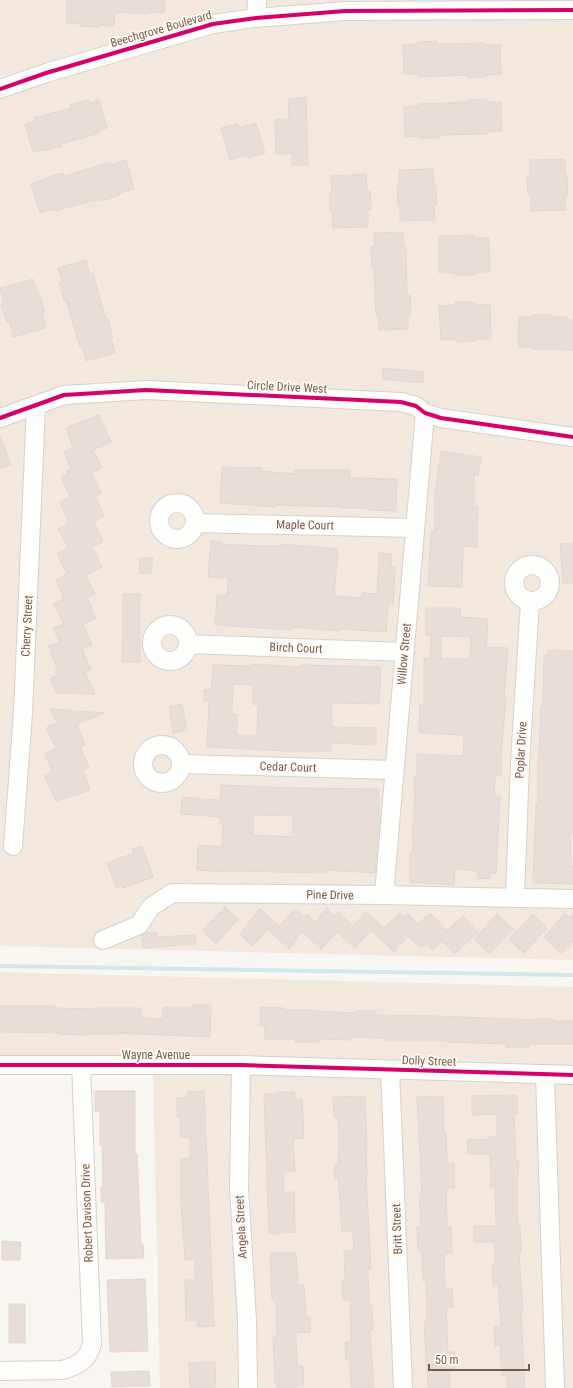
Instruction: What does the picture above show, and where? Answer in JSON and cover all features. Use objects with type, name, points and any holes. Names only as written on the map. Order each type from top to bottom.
[{"type":"street","points":[[256,18],[257,0]]},
{"type":"street","name":"Beechgrove Boulevard","points":[[0,89],[46,73],[213,24],[256,18],[346,6],[509,5],[573,10]]},
{"type":"street","name":"Circle Drive West","points":[[0,418],[64,395],[146,390],[401,402],[416,406],[425,413],[441,418],[573,437]]},
{"type":"street","name":"Cherry Street","points":[[13,846],[23,713],[36,405]]},
{"type":"street","name":"Willow Street","points":[[384,895],[425,413]]},
{"type":"street","name":"Maple Court","points":[[195,523],[415,528]]},
{"type":"street","name":"Poplar Drive","points":[[516,898],[520,762],[530,601]]},
{"type":"street","name":"Birch Court","points":[[188,644],[404,652]]},
{"type":"street","name":"Cedar Court","points":[[181,764],[394,770]]},
{"type":"street","name":"Pine Drive","points":[[103,940],[139,925],[151,907],[172,894],[384,895],[573,899]]},
{"type":"street","name":"Wayne Avenue","points":[[0,1065],[240,1065],[312,1068]]},
{"type":"street","name":"Robert Davison Drive","points":[[0,1371],[62,1370],[78,1365],[85,1359],[92,1344],[81,1065]]},
{"type":"street","name":"Angela Street","points":[[240,1065],[239,1188],[247,1320],[248,1388]]},
{"type":"street","name":"Dolly Street","points":[[312,1068],[544,1075]]},
{"type":"street","name":"Britt Street","points":[[390,1070],[403,1388]]},
{"type":"street","points":[[555,1388],[544,1075],[573,1075]]},
{"type":"shaded area","points":[[0,0],[573,0],[573,960],[0,946]]},
{"type":"shaded area","points":[[0,972],[573,987],[573,1388],[160,1388],[153,1075],[0,1070]]},
{"type":"building","points":[[67,0],[165,0],[164,13],[149,12],[149,14],[115,12],[114,26],[100,25],[99,27],[80,26],[80,24],[66,23]]},
{"type":"building","points":[[437,41],[437,44],[485,43],[485,45],[500,45],[501,74],[486,75],[486,77],[467,78],[467,75],[418,77],[418,74],[404,74],[403,45],[418,44],[418,42]]},
{"type":"building","points":[[306,97],[308,165],[292,165],[292,153],[276,154],[275,119],[289,119],[288,99]]},
{"type":"building","points":[[486,99],[487,102],[501,102],[502,131],[488,132],[487,134],[439,135],[439,138],[419,138],[419,136],[405,137],[404,107],[419,106],[419,104],[467,102],[467,100]]},
{"type":"building","points":[[89,100],[90,103],[99,100],[107,128],[98,131],[99,133],[61,144],[62,146],[33,152],[25,124],[34,121],[34,118],[71,108],[70,105]]},
{"type":"building","points":[[256,123],[265,153],[248,158],[247,155],[230,160],[221,128],[238,124],[239,128]]},
{"type":"building","points":[[565,159],[565,175],[567,175],[568,195],[565,195],[566,210],[531,211],[531,195],[528,195],[527,176],[530,176],[530,160]]},
{"type":"building","points":[[126,160],[134,189],[119,193],[120,195],[102,201],[101,199],[40,213],[31,184],[63,173],[64,176],[111,162],[111,165]]},
{"type":"building","points":[[433,169],[434,185],[436,185],[437,205],[434,205],[435,220],[400,221],[400,205],[398,205],[397,186],[399,186],[399,170]]},
{"type":"building","points":[[366,174],[367,191],[370,191],[371,209],[368,209],[368,227],[333,228],[332,211],[330,211],[330,192],[332,191],[331,176]]},
{"type":"building","points":[[403,232],[404,247],[406,247],[407,296],[410,295],[411,314],[408,314],[408,329],[379,330],[378,315],[376,315],[374,267],[372,267],[371,247],[374,247],[374,233]]},
{"type":"building","points":[[474,235],[474,238],[489,238],[490,272],[475,272],[475,275],[439,273],[439,236]]},
{"type":"building","points":[[86,260],[90,274],[93,273],[106,320],[108,319],[115,353],[86,361],[82,346],[80,347],[66,300],[64,301],[59,282],[62,282],[58,268]]},
{"type":"building","points":[[33,279],[37,294],[39,293],[45,312],[42,312],[46,328],[13,337],[9,321],[7,322],[1,304],[4,303],[0,288]]},
{"type":"building","points":[[455,302],[475,302],[475,305],[490,304],[491,339],[475,339],[475,341],[456,342],[456,339],[441,340],[439,306],[455,305]]},
{"type":"building","points":[[533,315],[552,315],[553,317],[567,317],[567,320],[573,320],[573,350],[518,347],[519,317],[533,317]]},
{"type":"building","points":[[383,368],[424,372],[423,383],[382,379]]},
{"type":"building","points":[[99,415],[111,442],[93,450],[102,468],[91,473],[101,493],[95,496],[104,516],[94,522],[103,542],[92,547],[102,567],[86,575],[95,594],[87,598],[96,618],[83,624],[92,645],[82,649],[91,669],[85,672],[95,694],[57,693],[50,679],[57,675],[55,670],[58,669],[49,646],[60,642],[53,628],[64,624],[54,604],[64,599],[56,580],[67,574],[57,553],[68,548],[58,529],[69,523],[60,502],[70,497],[61,477],[68,474],[66,471],[71,469],[64,452],[73,448],[66,428]]},
{"type":"building","points":[[0,437],[11,465],[0,469]]},
{"type":"building","points":[[441,451],[481,457],[478,476],[474,475],[474,506],[478,506],[477,547],[463,546],[462,587],[428,586],[431,531],[435,531],[435,493]]},
{"type":"building","points":[[222,467],[262,468],[262,471],[294,474],[294,470],[350,470],[350,478],[397,479],[396,511],[368,510],[368,508],[276,505],[276,507],[220,503]]},
{"type":"building","points":[[211,541],[221,542],[221,544],[280,546],[281,544],[338,549],[334,596],[361,598],[362,593],[377,594],[379,553],[392,554],[391,566],[395,566],[393,604],[388,604],[386,632],[340,629],[340,631],[292,627],[292,630],[215,625],[217,595],[227,595],[228,578],[208,577]]},
{"type":"building","points":[[573,543],[573,583],[563,583],[560,544]]},
{"type":"building","points":[[140,558],[153,558],[151,574],[139,573]]},
{"type":"building","points":[[123,594],[140,594],[140,662],[122,662]]},
{"type":"building","points":[[426,608],[460,608],[461,617],[488,619],[486,647],[508,648],[504,699],[506,699],[501,776],[495,776],[494,796],[500,796],[496,873],[490,873],[490,879],[478,878],[478,871],[455,869],[454,885],[410,882],[410,851],[413,851],[412,824],[414,823],[415,802],[414,777],[417,777],[417,754],[463,756],[464,735],[419,733],[420,704],[424,705],[424,658],[430,659],[431,636],[426,635]],"holes":[[[441,636],[471,637],[470,659],[441,659]]]},
{"type":"building","points":[[548,650],[573,651],[573,834],[570,834],[573,884],[533,883],[536,804],[538,804],[538,756],[541,706],[543,706],[544,655],[548,656]]},
{"type":"building","points":[[253,664],[301,667],[301,665],[381,667],[379,704],[332,703],[332,727],[376,728],[376,745],[331,743],[331,751],[287,751],[207,747],[209,701],[204,701],[204,690],[211,689],[213,665],[253,666]],"holes":[[[233,684],[253,685],[253,704],[258,705],[257,735],[237,735],[237,714],[232,714]]]},
{"type":"building","points":[[182,704],[187,730],[173,733],[169,707]]},
{"type":"building","points":[[50,709],[104,713],[77,724],[85,745],[80,747],[89,767],[83,770],[90,790],[56,801],[44,775],[52,771],[45,754],[56,748],[46,728],[57,723]]},
{"type":"building","points":[[221,785],[379,789],[379,821],[375,873],[327,870],[327,873],[229,872],[197,870],[198,845],[222,847],[223,823],[220,823],[220,817],[181,814],[182,797],[201,799],[201,801],[204,801],[204,799],[220,800]],"holes":[[[253,815],[293,816],[293,837],[253,835]]]},
{"type":"building","points":[[142,846],[153,877],[123,888],[122,885],[116,888],[107,863],[134,853],[132,849]]},
{"type":"building","points":[[225,907],[238,919],[216,944],[202,930]]},
{"type":"building","points":[[260,908],[279,926],[295,909],[304,917],[307,914],[315,922],[327,908],[334,916],[338,912],[353,926],[366,912],[384,928],[400,913],[403,917],[407,913],[418,924],[430,913],[447,931],[463,916],[478,932],[455,954],[442,941],[433,950],[426,943],[421,948],[408,936],[394,952],[371,930],[355,948],[337,932],[321,949],[302,931],[289,949],[268,929],[252,946],[240,934]]},
{"type":"building","points":[[565,913],[569,917],[573,913],[573,941],[561,954],[544,937]]},
{"type":"building","points":[[497,914],[513,929],[489,954],[474,939]]},
{"type":"building","points":[[533,914],[547,928],[524,953],[509,939]]},
{"type":"building","points":[[156,932],[157,937],[195,935],[196,944],[143,948],[142,935]]},
{"type":"building","points":[[192,1005],[211,1005],[210,1037],[117,1033],[85,1035],[0,1032],[0,1006],[55,1006],[55,1008],[94,1009],[141,1008],[141,1018],[163,1019],[163,1007],[192,1007]]},
{"type":"building","points":[[260,1007],[284,1008],[284,1010],[313,1010],[356,1013],[356,1011],[376,1011],[376,1015],[535,1020],[554,1019],[554,1021],[573,1021],[573,1044],[530,1044],[529,1047],[506,1047],[506,1044],[446,1041],[385,1041],[386,1038],[351,1037],[351,1040],[319,1039],[319,1042],[295,1042],[295,1039],[264,1039],[265,1026],[260,1026]]},
{"type":"building","points":[[95,1091],[135,1091],[135,1154],[137,1154],[141,1244],[143,1244],[144,1258],[106,1259],[105,1202],[101,1202],[101,1187],[103,1187],[102,1145],[100,1145],[100,1111],[95,1111]]},
{"type":"building","points":[[204,1091],[214,1326],[198,1327],[197,1320],[186,1321],[185,1280],[195,1280],[195,1259],[185,1260],[181,1200],[181,1159],[190,1158],[190,1138],[181,1138],[180,1117],[177,1117],[177,1098],[188,1098],[188,1092]]},
{"type":"building","points":[[278,1092],[294,1092],[296,1099],[302,1099],[304,1138],[293,1139],[295,1171],[283,1172],[284,1192],[294,1192],[295,1232],[269,1234],[264,1094],[278,1094]]},
{"type":"building","points":[[517,1095],[518,1114],[514,1114],[516,1161],[519,1161],[517,1186],[518,1225],[520,1225],[521,1253],[519,1253],[523,1312],[521,1312],[525,1388],[507,1388],[507,1376],[502,1376],[500,1345],[495,1346],[494,1326],[501,1326],[498,1284],[493,1284],[492,1265],[495,1264],[495,1242],[474,1242],[474,1226],[496,1226],[495,1187],[491,1187],[490,1156],[489,1154],[468,1154],[467,1140],[497,1137],[497,1114],[472,1115],[472,1096]]},
{"type":"building","points":[[365,1096],[367,1148],[366,1176],[371,1269],[368,1269],[369,1306],[372,1305],[373,1329],[370,1329],[374,1388],[351,1388],[350,1360],[346,1360],[345,1342],[351,1341],[350,1300],[343,1300],[342,1281],[345,1281],[344,1251],[354,1251],[353,1231],[342,1231],[338,1177],[335,1178],[334,1165],[338,1165],[339,1153],[338,1117],[334,1117],[333,1097]]},
{"type":"building","points":[[443,1096],[447,1163],[454,1163],[454,1188],[446,1188],[447,1226],[451,1226],[452,1253],[444,1254],[445,1288],[452,1288],[453,1307],[446,1308],[448,1352],[455,1352],[456,1369],[449,1369],[450,1388],[428,1388],[424,1322],[427,1322],[426,1281],[423,1281],[422,1252],[418,1252],[417,1227],[421,1227],[419,1194],[422,1194],[417,1097]]},
{"type":"building","points":[[2,1241],[21,1242],[20,1260],[2,1260]]},
{"type":"building","points":[[270,1253],[296,1253],[298,1285],[304,1285],[306,1317],[310,1317],[310,1332],[296,1333],[297,1366],[303,1366],[304,1385],[296,1386],[296,1388],[277,1388],[277,1384],[275,1384],[273,1337],[277,1337],[276,1300],[272,1300]]},
{"type":"building","points":[[145,1279],[148,1351],[110,1352],[107,1280]]},
{"type":"building","points":[[9,1304],[25,1304],[25,1343],[9,1343]]},
{"type":"building","points":[[215,1362],[216,1387],[190,1388],[189,1363]]},
{"type":"building","points":[[149,1371],[150,1386],[112,1387],[111,1372]]},
{"type":"waterway","points":[[0,966],[573,975]]},
{"type":"cycle path","points":[[0,89],[46,73],[213,24],[256,18],[345,11],[573,10]]},
{"type":"cycle path","points":[[0,418],[64,395],[146,390],[401,402],[416,406],[425,413],[441,418],[573,437]]},
{"type":"cycle path","points":[[0,1065],[241,1065],[573,1075]]}]
